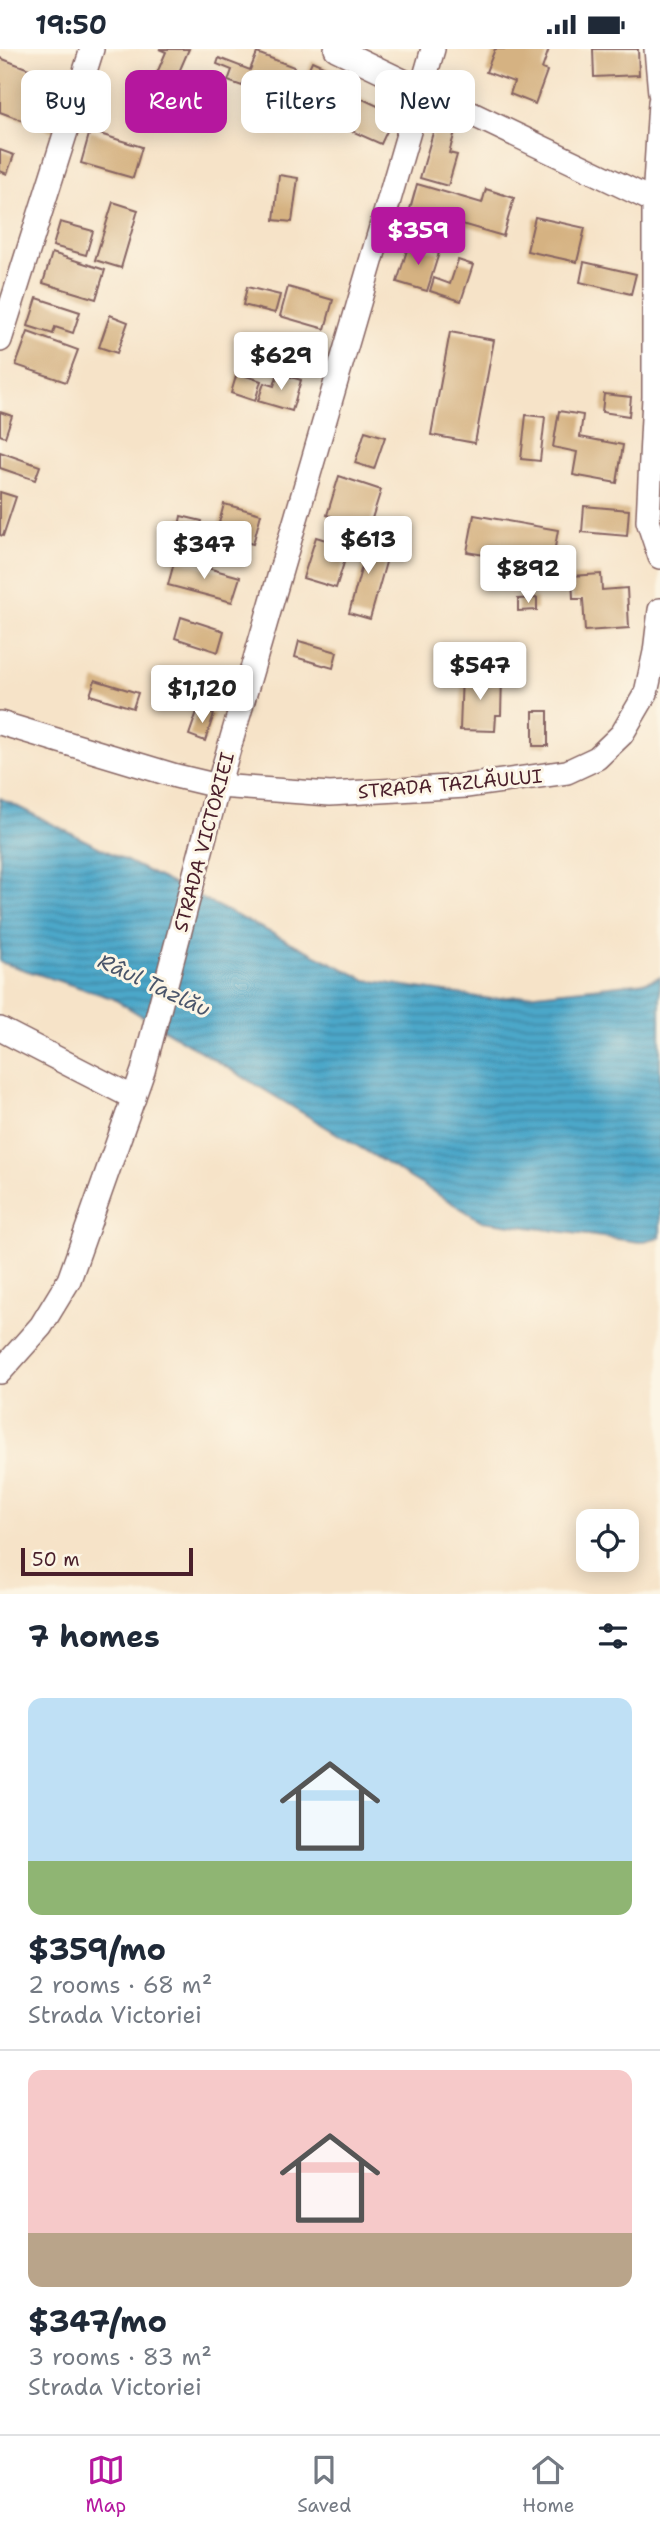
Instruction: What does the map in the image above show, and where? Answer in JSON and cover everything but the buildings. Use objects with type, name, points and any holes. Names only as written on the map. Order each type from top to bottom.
[{"type":"street","points":[[0,340],[92,49]]},
{"type":"street","points":[[336,49],[378,70]]},
{"type":"street","name":"STRADA VICTORIEI","points":[[426,70],[433,49]]},
{"type":"street","points":[[656,49],[660,93]]},
{"type":"street","points":[[660,102],[654,201],[654,518],[660,557]]},
{"type":"street","points":[[475,117],[654,201]]},
{"type":"street","name":"STRADA VICTORIEI","points":[[0,1372],[41,1326],[69,1280],[144,1071],[218,786],[408,133]]},
{"type":"street","name":"STRADA TAZLĂULUI","points":[[0,723],[218,786],[330,794],[466,786],[567,772],[597,758],[614,742],[646,693],[660,610]]},
{"type":"street","points":[[0,1029],[134,1098]]},
{"type":"water","name":"Râul Tazlău","points":[[0,798],[366,980],[491,999],[646,982],[660,977],[660,1237],[640,1242],[482,1221],[112,998],[0,962]]}]
